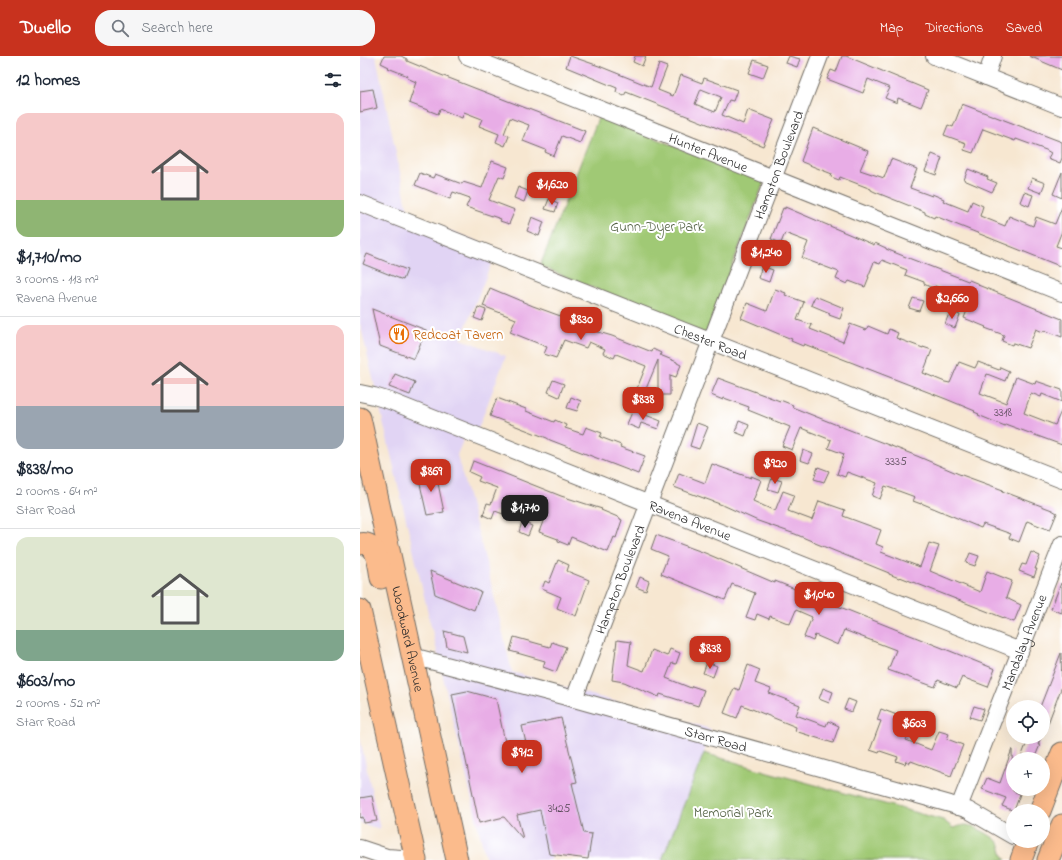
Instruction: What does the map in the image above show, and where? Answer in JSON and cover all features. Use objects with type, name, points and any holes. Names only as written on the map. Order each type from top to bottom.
[{"type":"main road","name":"Woodward Avenue","points":[[360,418],[367,486],[412,656],[457,860]]},
{"type":"main road","points":[[360,544],[370,544],[373,548],[398,646],[403,652],[412,656]]},
{"type":"main road","points":[[360,611],[410,833],[420,860]]},
{"type":"main road","points":[[1044,804],[1058,779],[1062,753]]},
{"type":"main road","points":[[1051,859],[1062,825]]},
{"type":"street","name":"Hunter Avenue","points":[[467,56],[1062,292]]},
{"type":"street","name":"Hampton Boulevard","points":[[574,699],[820,56]]},
{"type":"street","points":[[934,56],[1062,107]]},
{"type":"street","points":[[986,77],[993,56]]},
{"type":"street","name":"Chester Road","points":[[360,203],[1062,480]]},
{"type":"street","name":"Ravena Avenue","points":[[360,394],[374,396],[390,401],[1020,651]]},
{"type":"street","name":"Mandalay Avenue","points":[[959,807],[1062,544]]},
{"type":"street","name":"Starr Road","points":[[412,656],[574,699],[959,807],[975,813],[1006,833]]},
{"type":"street","points":[[360,848],[387,857],[420,860]]},
{"type":"street","name":"Starr Road","points":[[1030,848],[1051,859]]},
{"type":"shaded area","points":[[360,56],[376,56],[408,211],[418,218],[497,249],[461,339],[506,356],[473,442],[464,438],[457,455],[486,562],[512,672],[711,729],[704,753],[662,860],[595,860],[552,854],[551,860],[486,860],[360,323]]},
{"type":"shaded area","points":[[360,738],[380,829],[360,823]]},
{"type":"green space","name":"Gunn-Dyer Park","points":[[599,116],[764,182],[706,334],[540,266]]},
{"type":"green space","name":"Memorial Park","points":[[704,753],[943,820],[953,828],[966,825],[974,827],[989,835],[999,843],[1003,856],[1006,860],[662,860]]},
{"type":"building","points":[[384,56],[401,56],[407,59],[407,61],[441,75],[585,131],[580,143],[562,136],[554,156],[545,152],[546,150],[523,141],[529,125],[510,118],[504,134],[509,136],[505,146],[496,142],[499,134],[479,126],[482,119],[464,112],[462,118],[440,109],[438,114],[409,103],[416,82],[407,78],[408,76],[388,68],[389,67],[381,63]]},
{"type":"building","points":[[570,56],[651,87],[659,64],[667,67],[658,90],[673,96],[681,75],[702,83],[704,78],[737,90],[733,101],[729,100],[722,115],[743,124],[748,110],[774,120],[763,146],[626,92],[624,96],[616,92],[617,88],[566,67]],"holes":[[[701,89],[721,97],[715,112],[695,104]]]},
{"type":"building","points":[[635,56],[646,56],[642,66],[633,62]]},
{"type":"building","points":[[789,56],[800,59],[797,67],[786,63]]},
{"type":"building","points":[[842,56],[846,56],[928,90],[921,107],[898,98],[897,103],[885,98],[890,88],[868,79],[863,93],[827,79],[831,70],[836,72]]},
{"type":"building","points":[[1029,56],[1062,56],[1062,70]]},
{"type":"building","points":[[754,60],[768,65],[763,78],[749,73]]},
{"type":"building","points":[[373,89],[377,108],[360,112],[360,91]]},
{"type":"building","points":[[962,104],[1062,142],[1062,158],[1060,163],[1048,158],[1051,153],[1046,150],[1016,139],[1015,141],[983,129],[973,153],[964,150],[966,143],[944,135],[948,125],[953,127]]},
{"type":"building","points":[[813,128],[868,151],[860,170],[884,178],[891,159],[899,162],[917,169],[910,188],[932,196],[932,194],[944,199],[943,201],[968,211],[972,201],[983,206],[980,216],[1005,226],[1009,216],[1033,226],[1036,217],[1055,224],[1062,207],[1062,231],[1056,246],[1062,248],[1062,267],[935,216],[934,218],[925,214],[925,212],[871,189],[840,177],[839,180],[831,177],[832,174],[802,162],[801,161]]},
{"type":"building","points":[[932,154],[942,158],[936,175],[925,171]]},
{"type":"building","points":[[492,161],[508,167],[504,178],[499,176],[489,200],[515,210],[509,224],[500,221],[501,219],[466,207],[470,198],[453,192],[450,199],[415,185],[420,173],[433,178],[435,174],[462,184],[463,182],[482,188]]},
{"type":"building","points":[[968,169],[988,177],[987,179],[997,183],[992,192],[964,180]]},
{"type":"building","points":[[1062,172],[1062,198],[1053,194]]},
{"type":"building","points":[[1032,178],[1045,183],[1041,193],[1028,188]]},
{"type":"building","points":[[518,187],[528,191],[524,202],[514,198]]},
{"type":"building","points":[[1024,192],[1033,195],[1029,206],[1020,202]]},
{"type":"building","points":[[549,199],[558,203],[555,212],[545,209]]},
{"type":"building","points":[[785,207],[874,245],[875,243],[911,259],[968,281],[969,280],[1062,319],[1062,337],[1044,330],[1043,332],[1036,329],[1028,348],[1013,343],[1012,345],[1002,341],[1004,335],[964,318],[970,303],[955,297],[957,295],[935,286],[934,289],[924,284],[924,282],[905,275],[907,270],[882,260],[880,264],[874,262],[865,287],[849,281],[847,284],[836,279],[839,272],[802,258],[808,242],[785,233],[781,243],[771,239],[783,208],[785,209]]},
{"type":"building","points":[[532,217],[544,222],[539,236],[527,231]]},
{"type":"building","points":[[367,254],[407,270],[403,280],[363,264]]},
{"type":"building","points":[[762,266],[773,270],[769,282],[758,278]]},
{"type":"building","points":[[490,288],[574,321],[574,323],[595,331],[652,352],[653,349],[661,353],[660,355],[677,362],[681,365],[676,377],[670,375],[670,395],[658,395],[658,360],[638,408],[626,403],[631,389],[636,391],[646,366],[616,354],[614,358],[603,353],[605,349],[589,342],[586,348],[564,340],[556,358],[544,354],[547,347],[510,332],[516,319],[483,306]]},
{"type":"building","points":[[775,289],[786,293],[785,295],[804,302],[797,320],[812,325],[810,329],[843,342],[850,324],[866,330],[868,326],[887,334],[889,329],[898,333],[896,338],[932,350],[923,373],[945,382],[950,383],[959,362],[975,368],[978,362],[999,370],[1000,367],[1009,371],[1005,381],[987,374],[980,393],[1006,403],[1016,377],[1035,384],[1036,381],[1062,390],[1062,402],[1042,394],[1041,397],[1031,393],[1024,413],[1055,425],[1062,409],[1062,445],[1005,424],[1005,426],[978,415],[979,414],[974,412],[975,411],[946,399],[804,344],[803,346],[791,341],[792,339],[741,318],[747,303],[767,311]]},
{"type":"building","points":[[815,296],[844,308],[840,319],[811,305]]},
{"type":"building","points":[[913,298],[923,301],[919,311],[909,308]]},
{"type":"building","points":[[478,307],[486,310],[482,321],[474,318]]},
{"type":"building","points":[[372,309],[426,330],[414,359],[380,346]]},
{"type":"building","points":[[950,311],[960,315],[955,328],[945,324]]},
{"type":"building","points":[[395,374],[415,382],[410,395],[389,387]]},
{"type":"building","points":[[718,378],[793,405],[792,407],[1052,510],[1057,513],[1050,530],[1027,521],[1019,542],[1009,538],[1011,534],[983,524],[981,528],[913,501],[915,497],[885,486],[880,499],[872,496],[877,483],[847,472],[845,477],[837,474],[844,454],[828,448],[831,440],[801,428],[792,450],[782,446],[790,427],[748,410],[749,407],[711,395]]},
{"type":"building","points":[[553,380],[564,384],[559,397],[548,392]]},
{"type":"building","points":[[571,397],[581,401],[577,411],[567,408]]},
{"type":"building","points":[[497,398],[554,422],[555,420],[566,425],[565,428],[583,434],[586,427],[602,433],[600,437],[621,445],[620,447],[645,456],[638,474],[490,416]]},
{"type":"building","points":[[633,410],[661,421],[658,429],[641,423],[639,429],[627,424]]},
{"type":"building","points":[[739,421],[749,425],[745,436],[735,432]]},
{"type":"building","points":[[697,423],[708,427],[699,449],[690,446]]},
{"type":"building","points":[[803,450],[813,454],[809,463],[800,460]]},
{"type":"building","points":[[473,461],[561,496],[602,509],[601,510],[620,518],[622,520],[616,538],[614,537],[608,552],[571,537],[568,545],[558,541],[558,539],[539,532],[547,511],[521,500],[514,518],[495,511],[492,519],[483,515],[487,503],[491,504],[497,488],[478,481],[480,477],[469,472]]},
{"type":"building","points":[[712,464],[751,478],[751,476],[761,480],[753,501],[775,511],[783,491],[794,495],[788,511],[812,520],[819,501],[845,510],[843,516],[881,530],[876,544],[883,547],[881,552],[920,567],[929,543],[939,546],[930,571],[980,592],[987,571],[1012,581],[1006,598],[1021,605],[1014,622],[900,577],[899,578],[795,534],[758,521],[725,506],[674,487],[679,473],[705,483]]},
{"type":"building","points":[[818,467],[829,471],[824,482],[814,479]]},
{"type":"building","points":[[435,469],[444,512],[427,515],[420,484],[423,483],[420,472]]},
{"type":"building","points":[[772,478],[782,481],[778,492],[768,489]]},
{"type":"building","points":[[522,522],[532,526],[528,536],[519,532]]},
{"type":"building","points":[[656,535],[705,553],[775,583],[775,581],[995,669],[988,687],[962,677],[957,688],[938,680],[935,687],[888,670],[896,650],[844,630],[838,645],[815,635],[813,641],[804,637],[812,617],[796,610],[790,624],[770,616],[769,619],[757,614],[755,620],[746,617],[755,593],[732,584],[725,600],[661,574],[668,556],[651,549]]},
{"type":"building","points":[[1031,552],[1040,556],[1035,569],[1037,569],[1034,577],[1019,571],[1022,564],[1026,565]]},
{"type":"building","points":[[970,553],[979,556],[975,566],[966,563]]},
{"type":"building","points":[[558,560],[569,565],[567,571],[589,580],[576,616],[557,608],[561,597],[542,589],[545,581],[549,583]]},
{"type":"building","points":[[430,571],[481,592],[474,610],[435,594]]},
{"type":"building","points":[[640,577],[649,581],[646,591],[636,587]]},
{"type":"building","points":[[1062,583],[1062,613],[1051,609]]},
{"type":"building","points":[[444,631],[463,636],[467,652],[447,647]]},
{"type":"building","points":[[514,637],[550,647],[552,642],[566,647],[556,672],[543,667],[545,661],[510,651]]},
{"type":"building","points":[[617,640],[631,642],[628,665],[644,671],[652,650],[667,656],[670,649],[680,653],[676,664],[672,663],[666,678],[691,688],[692,686],[704,690],[698,706],[660,694],[659,697],[624,682],[612,680]]},
{"type":"building","points":[[1061,653],[1062,686],[1050,718],[1050,700],[1043,700]]},
{"type":"building","points":[[707,662],[717,666],[713,677],[703,673]]},
{"type":"building","points":[[748,665],[760,670],[755,683],[771,689],[769,693],[800,705],[796,715],[826,726],[828,721],[839,726],[833,743],[795,731],[796,727],[742,705],[737,718],[724,713],[734,688],[739,690]]},
{"type":"building","points":[[823,688],[833,692],[829,703],[819,699]]},
{"type":"building","points":[[467,691],[496,699],[506,747],[526,743],[522,726],[561,718],[577,782],[572,783],[584,833],[592,834],[588,859],[549,854],[540,810],[517,815],[523,839],[504,817],[479,823],[452,694]]},
{"type":"building","points":[[848,699],[856,702],[852,712],[844,709]]},
{"type":"building","points":[[974,706],[984,709],[980,720],[970,717]]},
{"type":"building","points":[[881,709],[910,720],[909,721],[913,723],[906,740],[931,750],[939,731],[949,734],[947,739],[963,745],[951,776],[911,761],[910,763],[906,761],[905,764],[896,761],[898,757],[880,751],[879,753],[870,750],[881,721],[877,720]]},
{"type":"building","points":[[1026,744],[1040,745],[1037,752],[1023,752]]},
{"type":"building","points":[[1006,766],[1006,796],[1019,796],[1016,804],[1006,804],[1006,808],[1002,806],[1006,798],[982,789],[987,778],[1000,783]]},
{"type":"building","points":[[372,796],[377,821],[364,823],[363,817],[360,818],[360,798]]},
{"type":"place","name":"Redcoat Tavern","points":[[399,334]]}]
